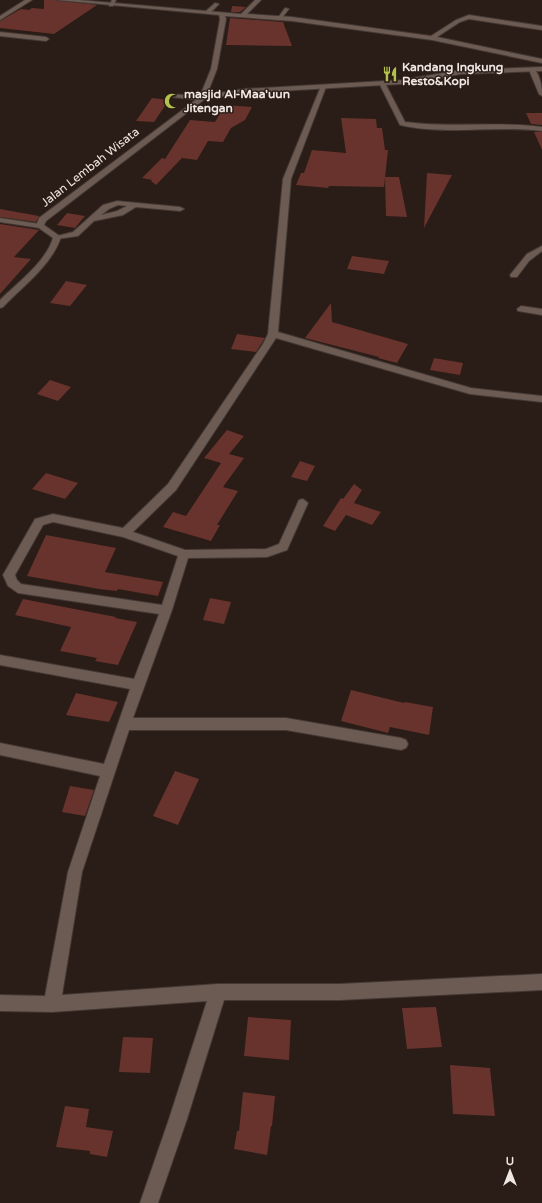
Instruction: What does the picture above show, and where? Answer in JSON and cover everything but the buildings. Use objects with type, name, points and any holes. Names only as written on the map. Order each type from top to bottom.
[{"type":"street","points":[[0,18],[30,0]]},
{"type":"street","points":[[60,0],[112,2],[153,8],[279,18],[432,38],[542,61]]},
{"type":"street","points":[[153,8],[160,0]]},
{"type":"street","points":[[243,15],[258,0]]},
{"type":"street","points":[[207,95],[223,19],[221,14]]},
{"type":"street","points":[[432,38],[458,21],[469,17],[542,28]]},
{"type":"street","points":[[0,34],[46,39]]},
{"type":"street","points":[[170,95],[207,95],[282,88],[382,83],[461,72],[542,69]]},
{"type":"street","points":[[532,70],[542,94]]},
{"type":"street","points":[[382,83],[402,124],[471,127],[523,126],[542,129]]},
{"type":"street","points":[[125,533],[172,487],[268,344],[273,334],[287,179],[323,87]]},
{"type":"street","name":"Jalan Lembah Wisata","points":[[57,238],[40,226],[42,220],[207,95]]},
{"type":"street","points":[[0,305],[45,258],[56,242],[57,238],[75,234],[111,204],[121,202],[180,209]]},
{"type":"street","points":[[0,220],[40,226]]},
{"type":"street","points":[[514,275],[520,265],[534,252],[542,248]]},
{"type":"street","points":[[521,309],[542,312]]},
{"type":"street","points":[[273,334],[470,391],[542,399]]},
{"type":"street","points":[[166,610],[18,588],[12,583],[9,575],[39,522],[45,519],[53,518],[125,533],[184,554],[268,553],[283,547],[303,504]]},
{"type":"street","points":[[52,1004],[75,872],[107,770],[166,610],[184,554]]},
{"type":"street","points":[[0,660],[139,685]]},
{"type":"street","points":[[124,724],[286,724],[401,744]]},
{"type":"street","points":[[0,749],[107,770]]},
{"type":"street","points":[[0,1003],[52,1004],[218,992],[340,992],[542,982]]},
{"type":"street","points":[[149,1203],[178,1119],[218,992]]},
{"type":"lane","points":[[208,12],[217,4]]},
{"type":"lane","points":[[279,18],[287,9]]},
{"type":"place","name":"Kandang Ingkung Resto&Kopi","points":[[390,74]]},
{"type":"place","name":"masjid Al-Maa'uun Jitengan","points":[[172,101]]}]
